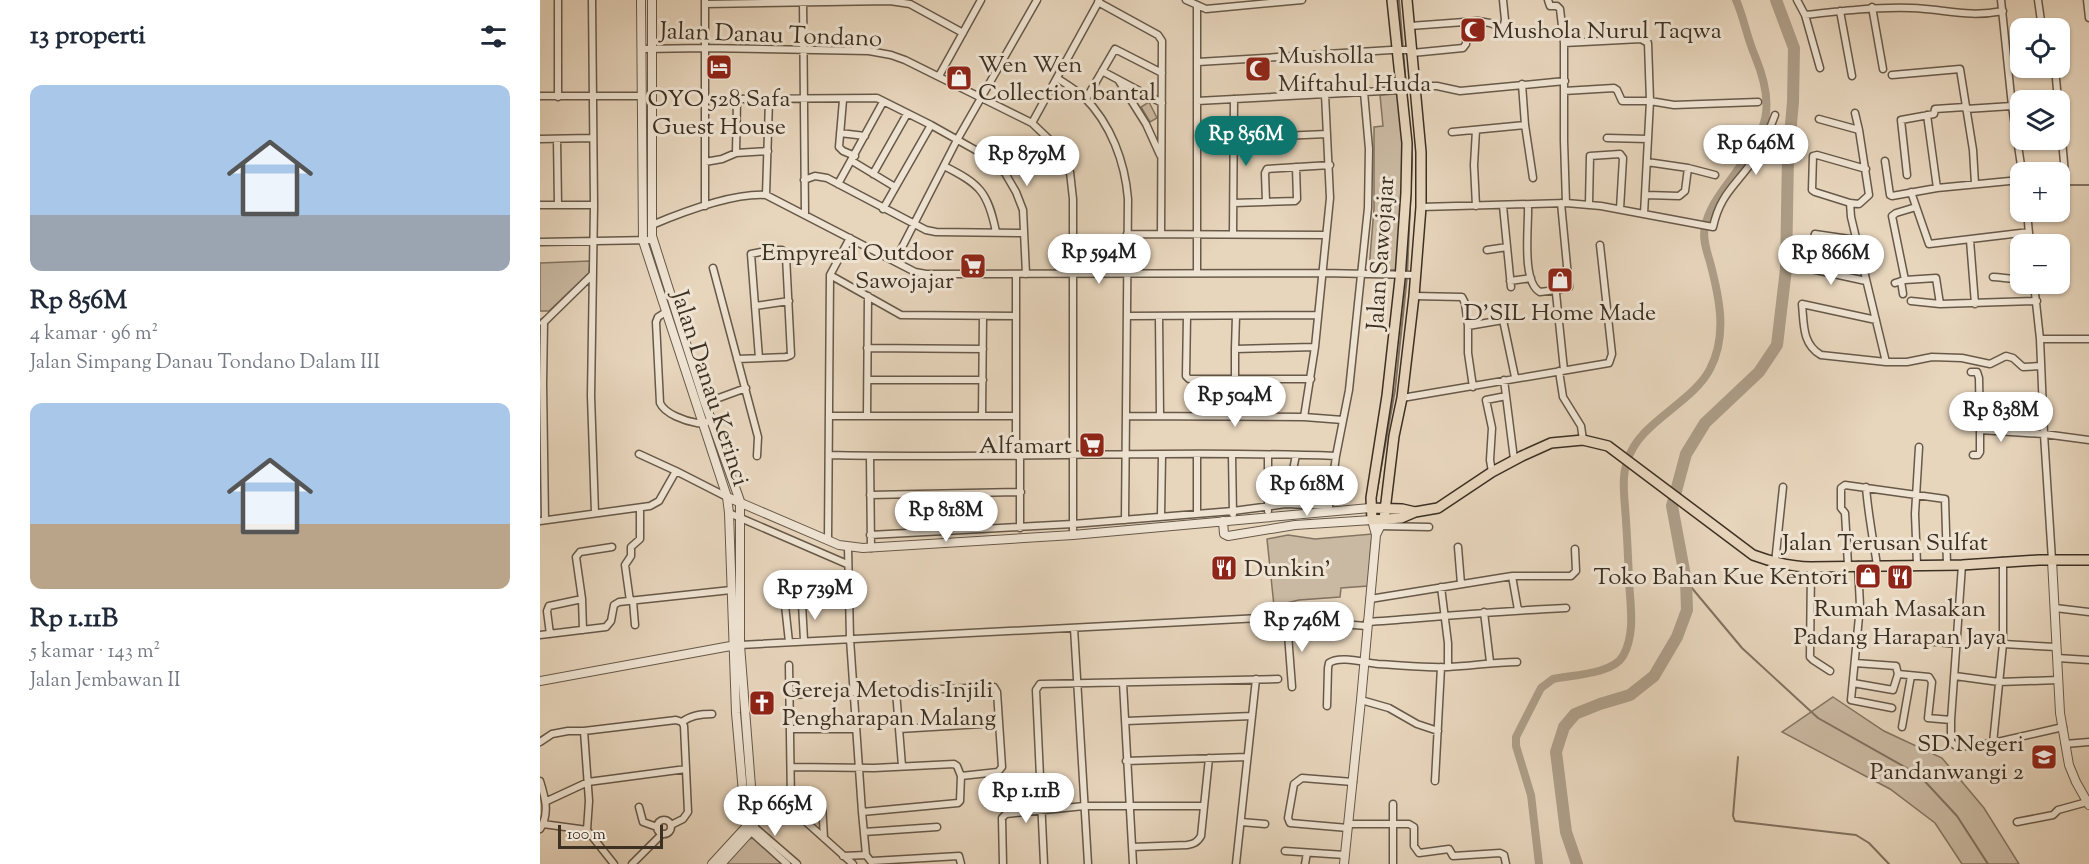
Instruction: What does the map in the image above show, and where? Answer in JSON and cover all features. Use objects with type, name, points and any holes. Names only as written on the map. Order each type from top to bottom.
[{"type":"main road","name":"Jalan Sawojajar","points":[[1377,525],[1370,508],[1387,396],[1421,207],[1421,152],[1410,105],[1402,90],[1392,0]]},
{"type":"main road","name":"Jalan Sawojajar","points":[[1377,525],[1386,508],[1414,296],[1408,274],[1407,143],[1410,105],[1416,86],[1410,51],[1407,0]]},
{"type":"main road","name":"Jalan Terusan Sulfat","points":[[1370,508],[1415,512],[1432,510],[1443,506],[1514,459],[1551,443],[1584,440],[1602,443],[1620,454],[1753,555],[1775,563],[1811,567],[1962,565],[2003,561],[2089,560]]},
{"type":"main road","name":"Jalan Terusan Sulfat","points":[[1377,525],[1415,512]]},
{"type":"street","points":[[558,0],[558,97]]},
{"type":"street","points":[[592,0],[594,205],[591,396],[595,513]]},
{"type":"street","name":"Jalan Danau Kerinci","points":[[641,0],[643,240],[666,312],[740,501],[736,713],[750,828]]},
{"type":"street","name":"Jalan Danau Kerinci","points":[[652,0],[652,240],[705,403],[727,496],[730,590],[737,645]]},
{"type":"street","points":[[939,76],[981,0]]},
{"type":"street","points":[[895,261],[957,141],[1037,0]]},
{"type":"street","points":[[1186,0],[1197,7],[1206,9],[1302,0]]},
{"type":"street","points":[[1410,26],[1490,22],[1504,30],[1503,0]]},
{"type":"street","points":[[1528,205],[1527,239],[1531,278],[1538,291],[1569,287],[1563,203],[1564,43],[1560,9],[1557,6],[1550,6],[1548,0]]},
{"type":"street","points":[[1797,0],[1805,15],[1820,68]]},
{"type":"street","points":[[2001,0],[2010,90]]},
{"type":"street","points":[[2038,0],[2041,18]]},
{"type":"street","points":[[2087,0],[2089,18]]},
{"type":"street","points":[[803,1],[805,214]]},
{"type":"street","points":[[705,206],[705,2],[890,1],[910,4],[963,33]]},
{"type":"street","points":[[1032,123],[1099,1],[1160,37],[1162,73],[1161,234]]},
{"type":"street","points":[[1197,7],[1197,273]]},
{"type":"street","points":[[1805,15],[1872,7],[1918,8],[1964,15],[1982,15],[2002,11]]},
{"type":"street","points":[[1872,7],[1883,69]]},
{"type":"street","points":[[1840,11],[1852,76]]},
{"type":"street","points":[[1198,62],[1466,46],[1467,22]]},
{"type":"street","points":[[1564,43],[1641,39],[1649,48],[1650,101],[1644,214]]},
{"type":"street","name":"Jalan Danau Tondano","points":[[642,49],[869,51],[891,55],[983,97],[1032,123],[1055,145],[1070,172],[1073,199],[1073,535]]},
{"type":"street","points":[[1086,99],[1113,51],[1117,49],[1162,73]]},
{"type":"street","points":[[1892,75],[1960,69],[1973,150],[1975,184]]},
{"type":"street","points":[[1102,71],[1162,103]]},
{"type":"street","points":[[1058,78],[1086,99],[1107,128],[1120,156],[1127,186],[1125,455],[1127,530]]},
{"type":"street","points":[[1119,81],[1146,124],[1161,158]]},
{"type":"street","points":[[1416,86],[1437,86],[1460,91],[1565,81]]},
{"type":"street","points":[[1522,84],[1533,178]]},
{"type":"street","points":[[1564,91],[1614,88],[1622,101],[1650,101],[1674,105],[1758,102]]},
{"type":"street","points":[[1197,101],[1402,90]]},
{"type":"street","points":[[1268,455],[1268,512],[1286,504],[1329,508],[1349,390],[1362,273],[1369,181],[1364,92]]},
{"type":"street","points":[[1304,417],[1315,347],[1330,189],[1325,94]]},
{"type":"street","points":[[540,96],[642,96]]},
{"type":"street","points":[[705,99],[843,100],[877,98],[930,125],[979,152],[1005,173],[1020,201],[1026,274]]},
{"type":"street","points":[[1233,234],[1234,99]]},
{"type":"street","points":[[736,153],[737,100]]},
{"type":"street","points":[[766,195],[769,100]]},
{"type":"street","points":[[843,100],[840,149],[896,188]]},
{"type":"street","points":[[838,184],[883,102]]},
{"type":"street","points":[[1907,175],[1901,120],[1934,114],[1935,109],[2010,106]]},
{"type":"street","points":[[1855,113],[1866,169],[1869,195],[1859,204],[1812,190],[1813,156],[1817,154],[1866,169]]},
{"type":"street","points":[[873,174],[907,114]]},
{"type":"street","points":[[1421,207],[1589,204],[1713,227],[1723,198],[1764,144],[1775,115]]},
{"type":"street","points":[[1927,115],[1937,188]]},
{"type":"street","points":[[1820,119],[1858,130]]},
{"type":"street","points":[[883,209],[930,125]]},
{"type":"street","points":[[1452,132],[1525,125]]},
{"type":"street","points":[[1476,130],[1474,165],[1476,206]]},
{"type":"street","points":[[840,133],[865,136]]},
{"type":"street","points":[[1234,138],[1328,134]]},
{"type":"street","points":[[540,139],[592,138]]},
{"type":"street","points":[[1607,138],[1648,139]]},
{"type":"street","points":[[557,139],[558,205]]},
{"type":"street","points":[[705,162],[722,159],[736,153],[768,151]]},
{"type":"street","points":[[1589,204],[1590,156],[1620,154],[1623,158],[1620,209]]},
{"type":"street","points":[[1885,160],[1891,196],[1937,188],[2010,181]]},
{"type":"street","points":[[1647,162],[1688,168],[1715,175]]},
{"type":"street","points":[[1266,202],[1266,170],[1269,168],[1329,165]]},
{"type":"street","points":[[944,166],[968,178],[981,191],[993,213],[996,232]]},
{"type":"street","points":[[1234,203],[1293,202],[1296,200],[1296,167]]},
{"type":"street","points":[[1646,195],[1679,196],[1683,194],[1688,168]]},
{"type":"street","points":[[804,180],[821,177],[913,225],[936,232],[1024,233]]},
{"type":"street","points":[[1911,192],[1929,244],[2029,232],[2028,222]]},
{"type":"street","points":[[652,225],[705,206],[753,194],[766,195],[915,272],[926,274],[1408,274]]},
{"type":"street","points":[[1850,203],[1856,240],[1886,362]]},
{"type":"street","points":[[540,205],[594,205]]},
{"type":"street","points":[[1503,206],[1510,284],[1531,278]]},
{"type":"street","points":[[1903,294],[1892,216],[1916,207]]},
{"type":"street","points":[[1127,234],[1326,235]]},
{"type":"street","points":[[1856,240],[1815,234],[1807,264],[1811,269],[1866,281]]},
{"type":"street","points":[[828,539],[830,275],[850,238]]},
{"type":"street","points":[[540,242],[652,240]]},
{"type":"street","points":[[1970,240],[1975,304]]},
{"type":"street","points":[[1402,398],[1611,361],[1600,245]]},
{"type":"street","points":[[1487,250],[1507,247]]},
{"type":"street","points":[[738,359],[789,357],[791,355],[784,252],[770,250],[751,254],[759,358]]},
{"type":"street","points":[[712,268],[758,437],[758,456]]},
{"type":"street","points":[[1016,274],[1016,416],[1020,528]]},
{"type":"street","points":[[592,275],[542,323],[543,520],[650,506],[659,501],[676,471]]},
{"type":"street","points":[[830,275],[901,315],[1016,316]]},
{"type":"street","points":[[1994,277],[2010,280]]},
{"type":"street","points":[[1900,282],[1936,278],[1940,304]]},
{"type":"street","points":[[1556,290],[1563,397],[1578,420],[1584,440]]},
{"type":"street","points":[[2017,822],[2053,814],[2058,810],[2088,802],[2072,774],[2065,744],[2058,680],[2036,294]]},
{"type":"street","points":[[867,416],[868,296]]},
{"type":"street","points":[[1414,296],[1462,297],[1468,326],[1468,353],[1473,387]]},
{"type":"street","points":[[755,306],[789,301]]},
{"type":"street","points":[[1911,301],[1975,304],[2037,301]]},
{"type":"street","points":[[1876,321],[1802,304],[1807,341],[1814,351],[1821,355],[1886,362],[1907,362],[1932,357],[1962,358],[1990,364],[2006,356],[2013,358],[2023,367],[2041,366]]},
{"type":"street","points":[[666,312],[658,317],[656,322],[660,403],[662,408],[670,413],[698,423],[708,422]]},
{"type":"street","points":[[1127,316],[1317,315]]},
{"type":"street","points":[[982,415],[983,316]]},
{"type":"street","points":[[1159,316],[1160,415]]},
{"type":"street","points":[[1187,316],[1188,378],[1311,379]]},
{"type":"street","points":[[1236,316],[1236,379]]},
{"type":"street","points":[[1468,326],[1503,320],[1515,377]]},
{"type":"street","points":[[2040,339],[2089,339]]},
{"type":"street","points":[[1235,349],[1315,347]]},
{"type":"street","points":[[867,348],[983,349]]},
{"type":"street","points":[[1971,372],[1977,372],[1979,378],[1980,452],[1978,455],[1973,455]]},
{"type":"street","points":[[867,380],[983,380]]},
{"type":"street","points":[[1504,380],[1514,459]]},
{"type":"street","points":[[705,403],[746,388]]},
{"type":"street","points":[[1492,472],[1490,460],[1492,428],[1486,400],[1506,396]]},
{"type":"street","points":[[830,416],[1016,416]]},
{"type":"street","points":[[1127,416],[1304,417],[1343,420]]},
{"type":"street","points":[[1980,430],[2089,440]]},
{"type":"street","points":[[1917,564],[1916,496],[1919,447]]},
{"type":"street","points":[[639,454],[727,496]]},
{"type":"street","points":[[1197,454],[1197,514]]},
{"type":"street","points":[[829,455],[1336,456]]},
{"type":"street","points":[[1161,455],[1161,516]]},
{"type":"street","points":[[870,535],[1020,528],[1211,513],[1233,516],[1232,455]]},
{"type":"street","points":[[1286,504],[1296,455]]},
{"type":"street","points":[[870,456],[871,548]]},
{"type":"street","points":[[1848,566],[1845,513],[1841,508],[1841,488],[1845,485],[1944,498],[1946,501],[1947,564]]},
{"type":"street","points":[[1775,563],[1783,487]]},
{"type":"street","points":[[1866,487],[1877,565]]},
{"type":"street","points":[[870,495],[1020,492]]},
{"type":"street","name":"Jalan Terusan Sulfat","points":[[727,496],[848,547],[871,548],[1073,535],[1223,521],[1233,516],[1268,512],[1295,514],[1329,508],[1370,508]]},
{"type":"street","points":[[635,625],[625,565],[631,556],[631,547],[640,539],[640,509]]},
{"type":"street","points":[[729,513],[847,564]]},
{"type":"street","points":[[1211,513],[1211,522]]},
{"type":"street","points":[[1295,514],[1295,525]]},
{"type":"street","name":"Jalan Terusan Sulfat","points":[[1223,521],[1224,534],[1228,536],[1295,525],[1377,525]]},
{"type":"street","points":[[1285,851],[1307,852],[1344,860],[1377,525],[1429,527]]},
{"type":"street","points":[[960,531],[961,543]]},
{"type":"street","points":[[584,630],[577,553],[612,547]]},
{"type":"street","points":[[848,547],[850,639],[866,855],[872,863],[959,856],[962,864]]},
{"type":"street","points":[[1458,547],[1461,584]]},
{"type":"street","points":[[1370,599],[1512,576],[1571,576],[1576,571],[1575,549]]},
{"type":"street","points":[[1993,742],[2000,682],[2003,561]]},
{"type":"street","points":[[1858,565],[1860,606],[1850,698],[1852,701],[1892,708]]},
{"type":"street","points":[[1962,565],[1951,742],[1957,747],[2063,727]]},
{"type":"street","points":[[1811,567],[1811,659],[1830,671]]},
{"type":"street","points":[[1512,576],[1518,610]]},
{"type":"street","points":[[1441,587],[1448,667]]},
{"type":"street","points":[[540,635],[606,627],[609,625],[616,603],[730,590]]},
{"type":"street","points":[[789,642],[785,592],[802,604],[804,640]]},
{"type":"street","points":[[550,634],[547,611],[549,606],[582,599]]},
{"type":"street","points":[[540,681],[682,657],[737,645],[804,640],[1272,618],[1287,621],[1367,624],[1485,612],[1566,608]]},
{"type":"street","points":[[2055,608],[2089,612]]},
{"type":"street","points":[[1485,612],[1490,662]]},
{"type":"street","points":[[1287,621],[1292,687]]},
{"type":"street","points":[[1074,628],[1088,864]]},
{"type":"street","points":[[1810,638],[1858,638]]},
{"type":"street","points":[[1915,640],[1957,644]]},
{"type":"street","points":[[2002,644],[2056,647]]},
{"type":"street","points":[[2057,658],[2089,660]]},
{"type":"street","points":[[1327,706],[1328,668],[1331,661],[1340,659],[1364,663],[1441,667],[1517,662]]},
{"type":"street","points":[[1853,683],[1893,690],[1898,674],[1896,666],[1855,663]]},
{"type":"street","points":[[789,665],[790,804],[796,813],[853,864]]},
{"type":"street","points":[[1435,781],[1441,667]]},
{"type":"street","points":[[1898,674],[1929,677],[1931,679],[1928,718],[1951,720]]},
{"type":"street","points":[[1902,727],[1911,676]]},
{"type":"street","points":[[1955,676],[2000,682],[2058,680]]},
{"type":"street","points":[[1236,864],[1256,679]]},
{"type":"street","points":[[1044,864],[1036,690],[1040,684],[1278,680]]},
{"type":"street","points":[[1123,683],[1133,864]]},
{"type":"street","points":[[789,695],[994,687],[997,692],[1001,770],[961,776]]},
{"type":"street","points":[[896,691],[902,766]]},
{"type":"street","points":[[1361,700],[1389,708],[1417,724],[1438,731]]},
{"type":"street","points":[[682,722],[699,714],[712,714]]},
{"type":"street","points":[[1126,721],[1252,716]]},
{"type":"street","points":[[540,742],[552,734],[568,731],[676,720],[682,722]]},
{"type":"street","points":[[632,864],[662,834],[669,832],[671,825],[683,819],[688,812],[682,722]]},
{"type":"street","points":[[899,729],[998,723]]},
{"type":"street","points":[[790,729],[856,729]]},
{"type":"street","points":[[584,731],[588,782],[588,830],[614,864]]},
{"type":"street","points":[[2065,744],[2089,742]]},
{"type":"street","points":[[1126,761],[1246,757]]},
{"type":"street","points":[[1132,847],[1195,843],[1201,836],[1209,758]]},
{"type":"street","points":[[791,767],[954,764],[957,766],[961,776],[958,803],[862,812]]},
{"type":"street","points":[[547,801],[588,782],[686,769]]},
{"type":"street","points":[[1353,782],[1302,778],[1297,780],[1294,784],[1288,818],[1290,823],[1413,826],[1414,846],[1419,853],[1449,849],[1453,856],[1500,853],[1504,855],[1506,864]]},
{"type":"street","points":[[540,781],[547,801],[542,827],[588,830]]},
{"type":"street","points":[[790,804],[816,801],[822,804],[824,838]]},
{"type":"street","points":[[1393,804],[1393,864]]},
{"type":"street","points":[[1003,864],[1003,816],[1084,806],[1203,806]]},
{"type":"street","points":[[639,807],[644,822],[657,826],[662,834]]},
{"type":"street","points":[[657,826],[661,820],[671,825]]},
{"type":"street","points":[[1241,822],[1265,824]]},
{"type":"street","points":[[864,832],[937,827]]},
{"type":"street","points":[[712,864],[750,828]]},
{"type":"street","points":[[721,864],[750,828]]},
{"type":"street","points":[[750,828],[787,864]]},
{"type":"street","points":[[750,828],[797,864]]},
{"type":"street","points":[[1305,864],[1307,852]]},
{"type":"street","points":[[843,856],[866,855]]},
{"type":"shaded area","points":[[1400,93],[1403,160],[1397,270],[1369,269],[1374,209],[1374,127],[1383,126],[1380,95]]},
{"type":"shaded area","points":[[1149,102],[1157,118],[1150,122],[1141,107]]},
{"type":"shaded area","points":[[590,261],[589,273],[549,311],[540,311],[540,263]]},
{"type":"shaded area","points":[[1372,534],[1368,586],[1341,588],[1340,597],[1299,600],[1274,606],[1267,539],[1288,535],[1315,539]]},
{"type":"shaded area","points":[[1833,697],[1884,731],[1942,758],[1984,808],[2019,864],[1962,864],[1935,823],[1890,789],[1782,732]]},
{"type":"shaded area","points":[[754,838],[783,864],[726,864],[749,839]]},
{"type":"waterway","points":[[1376,496],[1395,390],[1407,277],[1412,159],[1399,0]]},
{"type":"waterway","points":[[1539,864],[1531,795],[1516,746],[1516,737],[1541,688],[1553,679],[1591,673],[1611,667],[1623,656],[1631,628],[1624,490],[1624,473],[1627,462],[1633,448],[1653,424],[1702,381],[1716,356],[1719,343],[1719,302],[1705,245],[1705,227],[1717,198],[1747,157],[1762,130],[1767,104],[1762,74],[1736,0]]},
{"type":"waterway","points":[[1577,864],[1566,832],[1556,752],[1564,727],[1575,714],[1630,695],[1654,676],[1677,637],[1687,610],[1686,581],[1672,506],[1686,454],[1705,423],[1759,372],[1777,345],[1786,269],[1788,157],[1793,102],[1794,48],[1776,0]]},
{"type":"waterway","points":[[2070,185],[2089,185]]},
{"type":"waterway","points":[[540,320],[546,316]]},
{"type":"waterway","points":[[1686,581],[1742,648],[1818,718],[1919,775],[1957,816],[1988,864]]},
{"type":"waterway","points":[[1738,757],[1733,816],[1735,821],[1856,835],[1869,843],[1889,864]]},
{"type":"place","name":"Mushola Nurul Taqwa","points":[[1473,30]]},
{"type":"place","name":"OYO 528 Safa Guest House","points":[[719,67]]},
{"type":"place","name":"Musholla Miftahul Huda","points":[[1258,69]]},
{"type":"place","name":"Wen Wen Collection bantal","points":[[959,78]]},
{"type":"place","name":"Empyreal Outdoor Sawojajar","points":[[973,266]]},
{"type":"place","name":"D'SIL Home Made","points":[[1560,280]]},
{"type":"place","name":"Alfamart","points":[[1092,445]]},
{"type":"place","name":"Dunkin'","points":[[1224,568]]},
{"type":"place","name":"Toko Bahan Kue Kentori","points":[[1868,576]]},
{"type":"place","name":"Rumah Masakan Padang Harapan Jaya","points":[[1900,577]]},
{"type":"place","name":"Gereja Metodis Injili Pengharapan Malang","points":[[762,703]]},
{"type":"place","name":"SD Negeri Pandanwangi 2","points":[[2044,757]]}]
